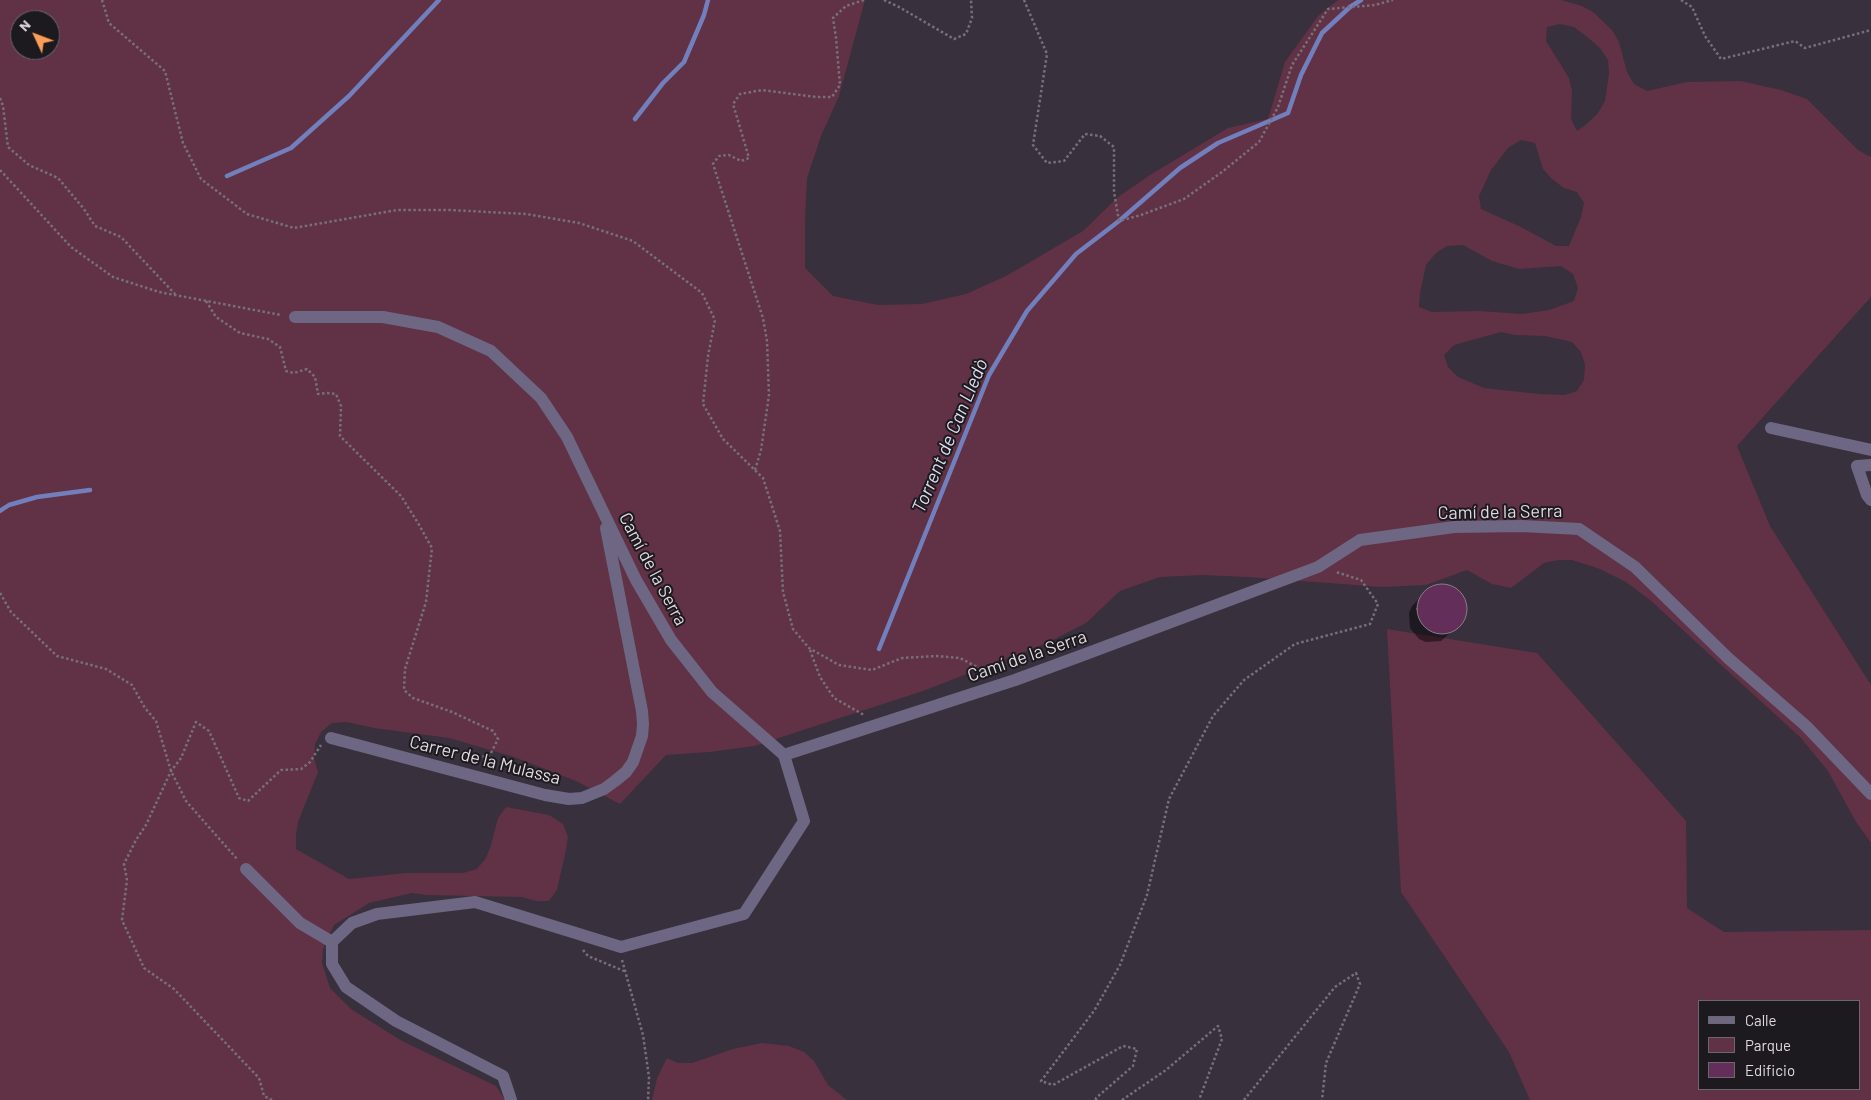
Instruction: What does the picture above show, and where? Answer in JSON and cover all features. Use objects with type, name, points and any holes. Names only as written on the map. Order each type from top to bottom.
[{"type":"street","name":"Camí de la Serra","points":[[295,318],[383,316],[438,327],[491,351],[542,398],[568,437],[636,580],[671,640],[712,692],[784,755],[1015,680],[1318,567],[1360,540],[1454,527],[1522,526],[1579,529],[1635,567],[1728,658],[1806,726],[1871,794]]},
{"type":"street","points":[[1771,428],[1871,450]]},
{"type":"street","points":[[1871,465],[1857,466],[1867,495],[1871,500]]},
{"type":"street","name":"Carrer de la Mulassa","points":[[331,738],[545,795],[569,799],[592,795],[604,789],[626,772],[633,762],[642,736],[642,711],[602,509]]},
{"type":"street","points":[[511,1100],[503,1076],[396,1021],[346,987],[332,964],[332,942],[352,923],[377,914],[475,902],[621,947],[744,914],[804,821],[784,755]]},
{"type":"street","points":[[246,869],[300,923],[332,942]]},
{"type":"path","points":[[102,0],[109,23],[166,71],[183,143],[201,180],[247,214],[294,228],[397,210],[450,210],[526,214],[579,223],[633,241],[702,293],[715,320],[708,356],[703,404],[723,439],[763,478],[780,531],[783,592],[793,629],[809,648],[820,678],[834,698],[879,724]]},
{"type":"path","points":[[755,470],[761,450],[769,395],[767,341],[763,318],[713,164],[719,156],[729,155],[741,161],[749,158],[733,104],[740,94],[762,90],[816,97],[832,97],[840,85],[833,18],[846,6],[864,0]]},
{"type":"path","points":[[884,0],[899,6],[954,39],[966,34],[972,18],[971,0]]},
{"type":"path","points":[[1024,0],[1047,54],[1033,145],[1047,162],[1064,161],[1085,134],[1100,136],[1114,147],[1114,192],[1119,221],[1184,199],[1259,142],[1278,107],[1292,65],[1328,9],[1375,5],[1393,0]]},
{"type":"path","points":[[1681,0],[1692,7],[1705,36],[1721,59],[1795,41],[1805,48],[1871,30]]},
{"type":"path","points":[[0,98],[3,106],[8,147],[29,165],[58,178],[84,208],[95,226],[121,237],[176,296]]},
{"type":"path","points":[[0,170],[71,246],[113,277],[176,296],[295,318]]},
{"type":"path","points":[[206,301],[216,317],[240,333],[268,339],[280,347],[286,371],[294,373],[307,369],[315,377],[318,394],[336,394],[341,406],[340,436],[401,496],[432,548],[426,602],[405,669],[404,690],[413,698],[452,712],[493,731],[498,739],[490,755],[461,762]]},
{"type":"path","points":[[1096,1100],[1133,1066],[1137,1049],[1123,1046],[1053,1085],[1041,1081],[1094,1011],[1120,965],[1147,895],[1169,799],[1212,716],[1244,680],[1295,644],[1370,624],[1378,604],[1361,580],[1318,567]]},
{"type":"path","points":[[0,593],[10,612],[57,656],[106,669],[132,685],[145,708],[156,721],[170,771],[186,801],[246,869]]},
{"type":"path","points":[[809,648],[839,665],[872,670],[902,658],[936,656],[960,658],[994,676],[1015,680]]},
{"type":"path","points":[[272,1100],[264,1096],[259,1078],[174,989],[144,968],[122,920],[127,880],[124,864],[146,825],[170,771],[181,758],[196,722],[209,731],[239,798],[248,801],[281,770],[301,770],[310,762],[322,743],[331,738]]},
{"type":"path","points":[[581,935],[580,944],[582,950],[588,956],[625,971],[643,1035],[649,1078],[648,1100]]},
{"type":"path","points":[[1244,1100],[1335,987],[1356,973],[1360,984],[1326,1063],[1322,1100]]},
{"type":"path","points":[[1122,1100],[1166,1070],[1218,1026],[1222,1039],[1199,1100]]},
{"type":"green space","points":[[0,0],[865,0],[839,96],[821,136],[807,178],[805,268],[833,296],[878,305],[922,304],[966,294],[1006,276],[1083,231],[1118,197],[1150,175],[1228,128],[1268,119],[1285,62],[1318,16],[1338,0],[1561,0],[1582,6],[1593,12],[1612,30],[1619,42],[1627,72],[1634,84],[1647,91],[1687,82],[1740,81],[1781,90],[1807,99],[1858,150],[1871,157],[1871,297],[1737,446],[1770,526],[1871,685],[1871,843],[1856,822],[1828,771],[1801,738],[1650,600],[1626,582],[1600,569],[1572,560],[1544,563],[1511,588],[1492,584],[1467,570],[1426,585],[1382,587],[1203,575],[1160,577],[1120,591],[1086,623],[1047,643],[923,691],[754,746],[666,755],[620,804],[576,781],[514,757],[449,738],[374,728],[347,722],[332,723],[321,732],[315,744],[314,758],[318,772],[298,822],[296,849],[349,879],[406,873],[463,873],[477,869],[486,858],[498,818],[506,807],[549,815],[563,824],[568,837],[566,850],[557,890],[549,901],[536,901],[522,897],[412,893],[369,903],[334,925],[323,949],[322,963],[330,988],[351,1009],[402,1041],[496,1086],[505,1100],[0,1100]],"holes":[[[1560,24],[1574,27],[1600,48],[1608,60],[1609,73],[1605,101],[1598,113],[1577,131],[1571,119],[1572,91],[1569,78],[1546,41],[1547,27]],[[1521,140],[1535,143],[1543,169],[1564,188],[1577,192],[1584,203],[1581,217],[1569,246],[1556,246],[1521,227],[1481,209],[1479,196],[1491,170],[1508,148]],[[1463,245],[1492,261],[1519,269],[1561,266],[1573,274],[1578,288],[1574,301],[1549,310],[1522,314],[1480,311],[1432,312],[1419,307],[1426,265],[1436,253],[1447,246]],[[1501,332],[1515,335],[1545,336],[1572,342],[1581,352],[1585,365],[1584,380],[1577,391],[1565,395],[1484,388],[1458,377],[1448,367],[1444,355],[1454,345]]]},
{"type":"green space","points":[[1387,629],[1537,653],[1686,821],[1687,908],[1724,932],[1871,930],[1871,1100],[1530,1100],[1509,1052],[1401,892]]},
{"type":"green space","points":[[762,1043],[789,1046],[804,1052],[814,1061],[828,1085],[847,1100],[652,1100],[657,1078],[667,1058],[678,1063],[692,1063],[733,1049]]},
{"type":"building","points":[[1442,584],[1460,591],[1467,609],[1460,627],[1442,634],[1424,627],[1417,609],[1424,591]]},
{"type":"waterway","points":[[227,176],[291,148],[349,96],[439,0]]},
{"type":"waterway","points":[[635,119],[663,83],[684,62],[704,15],[708,0]]},
{"type":"waterway","name":"Torrent de Can Lledò","points":[[879,649],[989,375],[1027,311],[1076,254],[1119,221],[1180,168],[1218,143],[1288,113],[1301,75],[1322,33],[1350,7],[1361,0]]},
{"type":"waterway","points":[[0,511],[9,505],[37,497],[90,490]]}]
